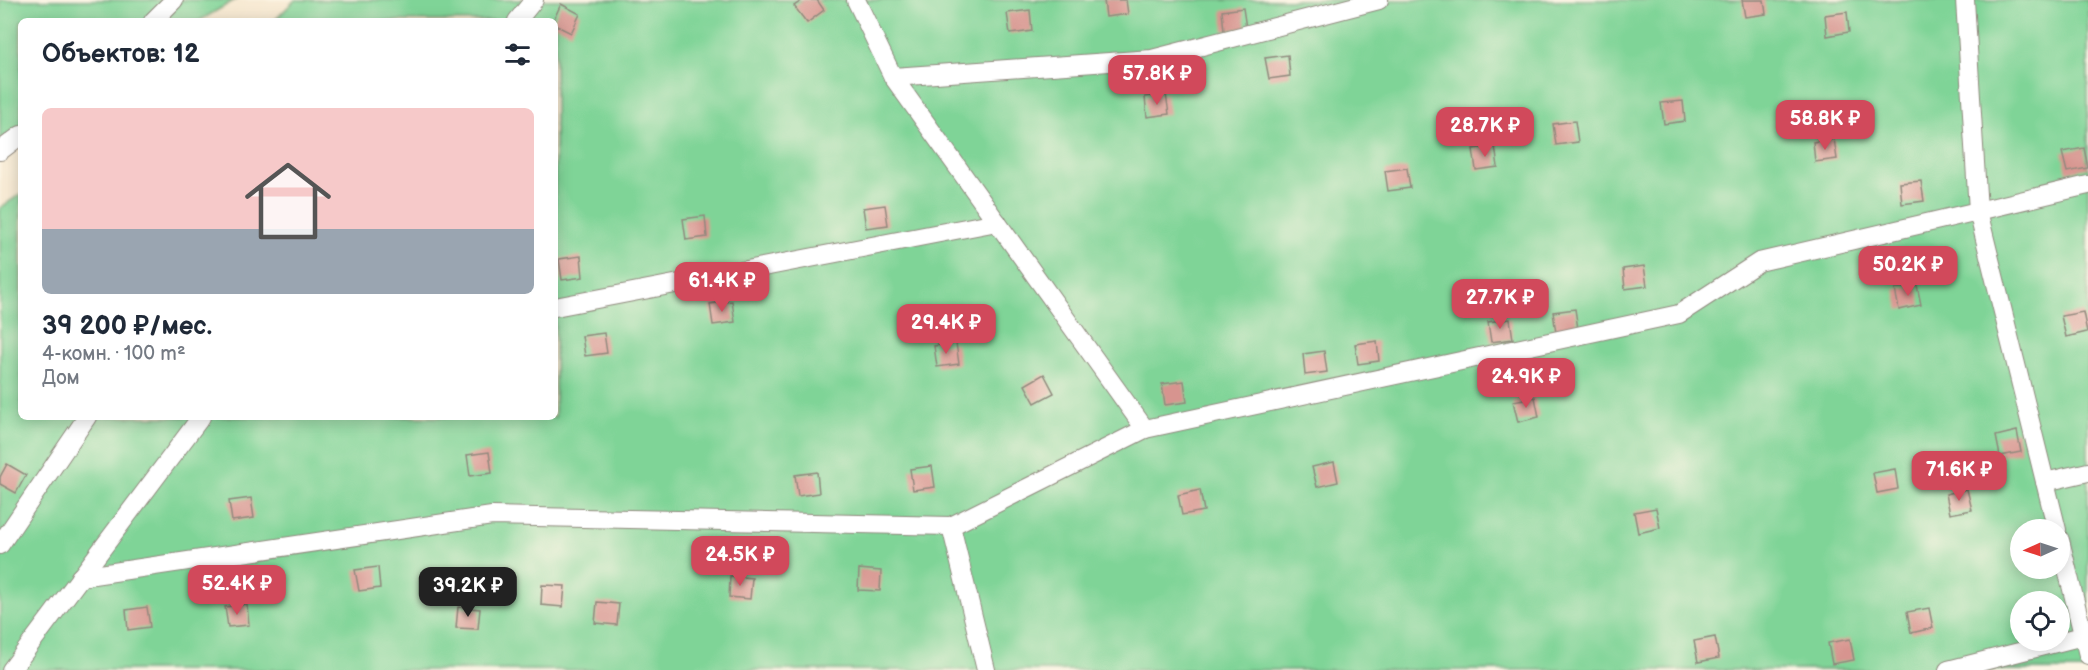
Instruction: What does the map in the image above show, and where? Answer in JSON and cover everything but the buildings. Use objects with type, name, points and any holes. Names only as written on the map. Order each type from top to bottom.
[{"type":"lane","points":[[156,18],[174,0]]},
{"type":"lane","points":[[519,18],[534,0]]},
{"type":"lane","points":[[856,0],[893,77],[1145,429]]},
{"type":"lane","points":[[893,77],[1152,59],[1379,0]]},
{"type":"lane","points":[[1965,0],[1978,211],[2054,519]]},
{"type":"lane","points":[[0,151],[18,137]]},
{"type":"lane","points":[[80,577],[492,516],[951,526],[1145,429],[1679,314],[1759,262],[2088,185]]},
{"type":"lane","points":[[558,306],[997,222]]},
{"type":"lane","points":[[0,545],[85,420]]},
{"type":"lane","points":[[11,670],[199,420]]},
{"type":"lane","points":[[2045,482],[2088,472]]},
{"type":"lane","points":[[951,526],[986,670]]},
{"type":"lane","points":[[2070,579],[2088,655]]},
{"type":"lane","points":[[1948,670],[2084,636]]},
{"type":"green space","points":[[0,0],[235,0],[204,18],[18,18],[18,129],[0,140]]},
{"type":"green space","points":[[295,0],[2088,0],[2088,670],[0,670],[0,208],[18,196],[18,420],[558,420],[558,18],[277,18]]}]
